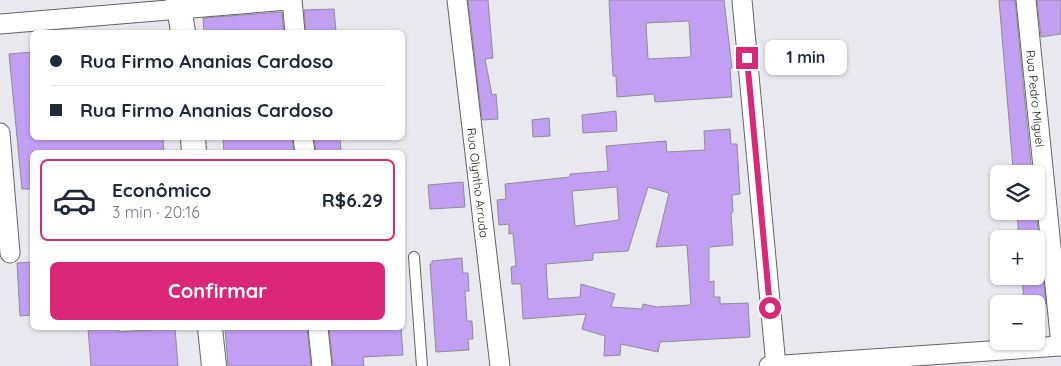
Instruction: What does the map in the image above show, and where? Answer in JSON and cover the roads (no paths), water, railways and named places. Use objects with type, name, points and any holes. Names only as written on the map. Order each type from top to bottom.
[{"type":"street","points":[[0,24],[184,11],[288,0]]},
{"type":"street","points":[[292,0],[295,30]]},
{"type":"street","name":"Rua Olyntho Arruda","points":[[457,0],[500,366]]},
{"type":"street","points":[[742,0],[776,366]]},
{"type":"street","name":"Rua Pedro Miguel","points":[[1026,0],[1061,345]]},
{"type":"street","points":[[0,133],[10,253]]},
{"type":"street","points":[[210,330],[214,366]]},
{"type":"street","points":[[318,330],[322,366]]},
{"type":"street","points":[[769,366],[1061,345]]},
{"type":"lane","points":[[414,257],[422,366]]}]
